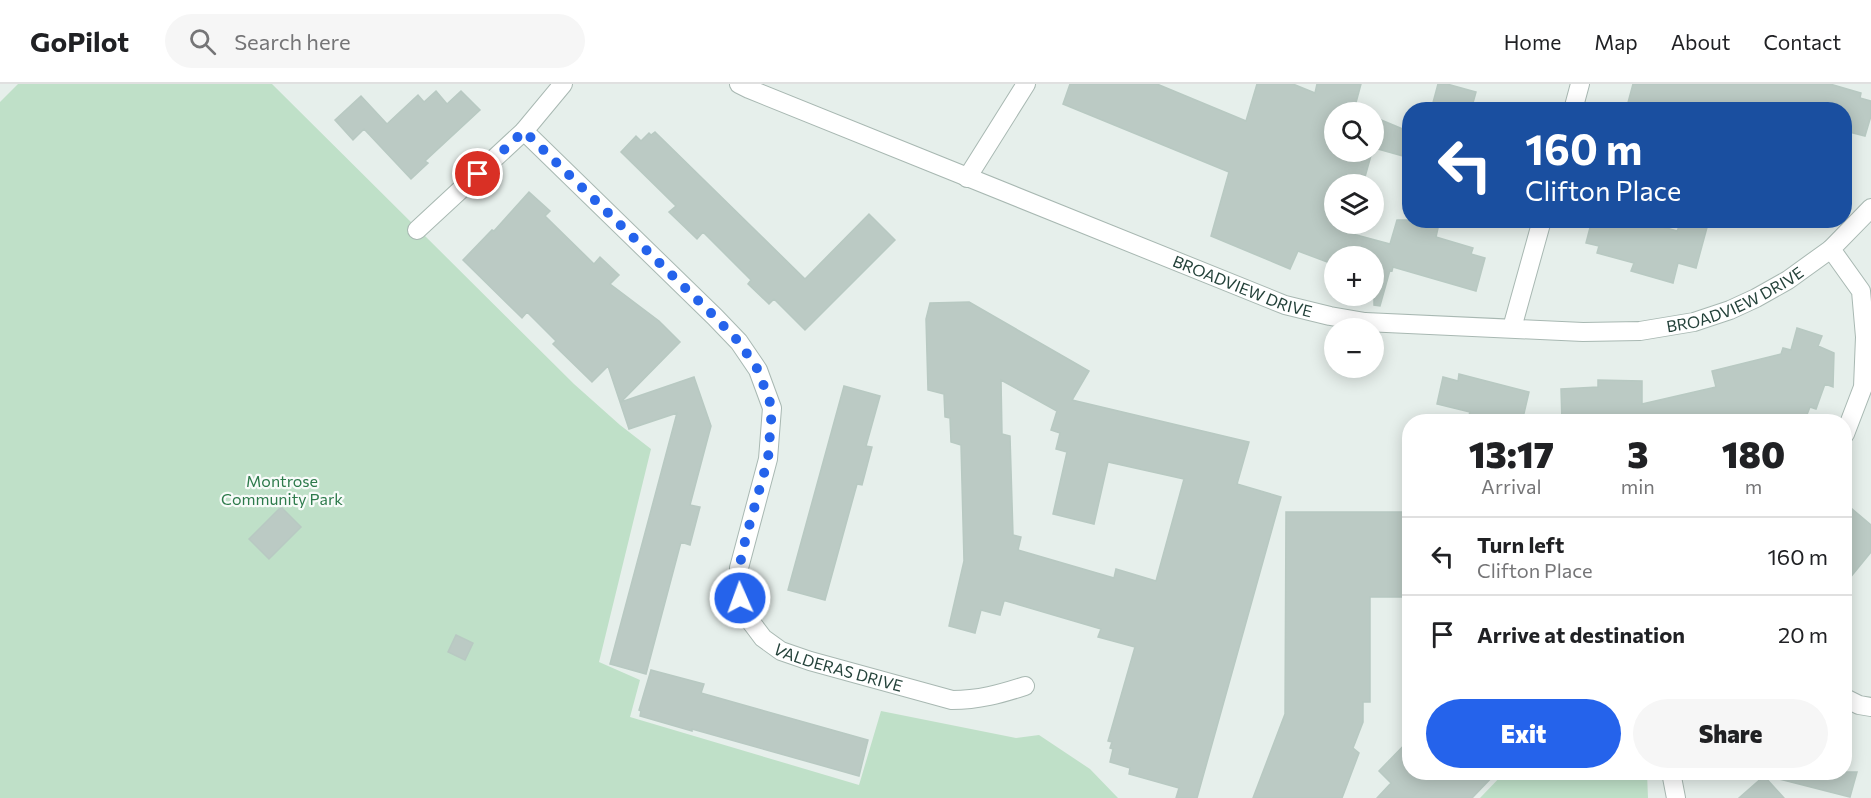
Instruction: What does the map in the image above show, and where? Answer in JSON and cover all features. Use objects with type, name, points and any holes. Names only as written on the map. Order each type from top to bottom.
[{"type":"street","points":[[417,230],[524,131],[563,84]]},
{"type":"street","name":"BROADVIEW DRIVE","points":[[739,84],[1285,305],[1365,322],[1582,332],[1640,331],[1694,322],[1730,310],[1788,280],[1831,249],[1851,228]]},
{"type":"street","points":[[967,178],[1026,84]]},
{"type":"street","points":[[1575,102],[1580,84]]},
{"type":"street","name":"VALDERAS DRIVE","points":[[524,131],[723,325],[739,342],[758,370],[772,408],[771,433],[768,459],[739,568],[740,598],[751,622],[763,638],[782,651],[810,661],[952,700],[990,697],[1025,686]]},
{"type":"street","name":"BROADVIEW DRIVE","points":[[1852,227],[1871,208]]},
{"type":"street","points":[[1512,328],[1540,228]]},
{"type":"street","points":[[1831,249],[1861,291],[1865,337],[1863,387],[1852,416]]},
{"type":"street","points":[[1852,702],[1871,707]]},
{"type":"street","points":[[1673,780],[1676,798]]},
{"type":"green space","name":"Montrose Community Park","points":[[18,84],[272,84],[574,384],[651,449],[599,662],[640,680],[630,717],[859,785],[881,711],[1016,738],[1039,735],[1090,769],[1118,798],[0,798],[0,102]]},
{"type":"green space","points":[[1497,780],[1647,780],[1648,798],[1480,798]]},
{"type":"building","points":[[1070,84],[1157,84],[1246,121],[1257,84],[1293,84],[1315,93],[1317,84],[1361,84],[1356,102],[1324,102],[1324,162],[1369,162],[1366,174],[1324,174],[1324,234],[1353,234],[1390,244],[1397,220],[1402,220],[1402,228],[1438,228],[1436,237],[1473,248],[1471,254],[1485,258],[1476,291],[1393,267],[1384,292],[1384,246],[1324,246],[1324,261],[1298,251],[1290,269],[1211,236],[1229,172],[1063,104]]},
{"type":"building","points":[[1438,84],[1447,84],[1476,92],[1473,102],[1433,102]]},
{"type":"building","points":[[1633,84],[1830,84],[1861,93],[1860,98],[1871,101],[1871,116],[1865,136],[1852,133],[1852,102],[1628,102]]},
{"type":"building","points":[[436,91],[447,104],[461,91],[480,110],[425,161],[428,163],[411,179],[364,129],[353,140],[335,120],[361,96],[387,124],[418,95],[424,102]]},
{"type":"building","points":[[1384,121],[1402,129],[1402,156],[1384,151]]},
{"type":"building","points":[[655,132],[805,279],[869,214],[895,240],[805,330],[774,299],[769,304],[748,284],[751,280],[703,232],[697,239],[669,212],[676,206],[621,152],[636,136],[641,141],[649,133],[651,135]]},
{"type":"building","points":[[529,192],[550,211],[545,216],[594,264],[600,257],[619,275],[610,284],[659,321],[680,342],[621,402],[694,377],[711,426],[690,505],[700,507],[690,545],[681,542],[646,674],[610,664],[677,413],[629,429],[608,366],[592,382],[553,344],[556,341],[527,312],[522,318],[463,260],[492,230],[494,231]]},
{"type":"building","points":[[1590,228],[1667,228],[1677,231],[1678,228],[1707,228],[1696,268],[1678,263],[1673,283],[1631,271],[1634,263],[1597,253],[1599,246],[1586,243]]},
{"type":"building","points":[[969,302],[1089,371],[1072,400],[1249,442],[1237,484],[1281,497],[1197,798],[1176,798],[1179,788],[1129,774],[1130,768],[1110,762],[1113,749],[1110,748],[1112,742],[1108,741],[1135,647],[1098,637],[1101,629],[1006,601],[1004,601],[1000,615],[981,610],[975,633],[949,626],[964,561],[961,445],[951,442],[950,418],[945,417],[944,394],[928,390],[926,319],[930,303]],"holes":[[[1001,380],[1057,411],[1051,430],[1060,433],[1056,449],[1067,452],[1053,514],[1094,524],[1108,462],[1184,479],[1156,581],[1116,569],[1114,578],[1018,550],[1021,537],[1013,535],[1010,436],[1002,434]]]},
{"type":"building","points":[[1797,328],[1822,336],[1818,346],[1834,353],[1833,387],[1825,384],[1816,409],[1810,407],[1807,414],[1562,414],[1561,389],[1598,387],[1598,380],[1642,381],[1642,404],[1716,387],[1712,371],[1781,354],[1783,348],[1791,350]]},
{"type":"building","points":[[1459,374],[1529,392],[1524,414],[1469,414],[1470,412],[1437,404],[1443,377],[1458,381]]},
{"type":"building","points":[[844,386],[880,396],[866,446],[872,447],[862,485],[857,484],[825,600],[788,590]]},
{"type":"building","points":[[281,507],[301,527],[269,559],[249,539]]},
{"type":"building","points":[[1852,509],[1871,525],[1871,552],[1852,575]]},
{"type":"building","points":[[1286,512],[1402,512],[1402,597],[1370,597],[1370,702],[1363,702],[1363,722],[1353,748],[1359,753],[1342,798],[1253,798],[1285,714]]},
{"type":"building","points":[[456,635],[473,643],[465,660],[448,652]]},
{"type":"building","points":[[651,670],[704,684],[701,693],[868,740],[859,776],[640,716],[641,711],[639,710]]},
{"type":"building","points":[[1402,747],[1402,780],[1489,780],[1472,798],[1377,798],[1391,783],[1379,771]]},
{"type":"building","points":[[1852,772],[1857,772],[1850,797],[1783,780],[1852,780]]},
{"type":"building","points":[[1759,780],[1768,780],[1784,798],[1739,798]]},
{"type":"route","points":[[478,174],[524,131],[715,317],[739,342],[758,370],[772,408],[771,433],[768,459],[739,568],[740,598]]}]
